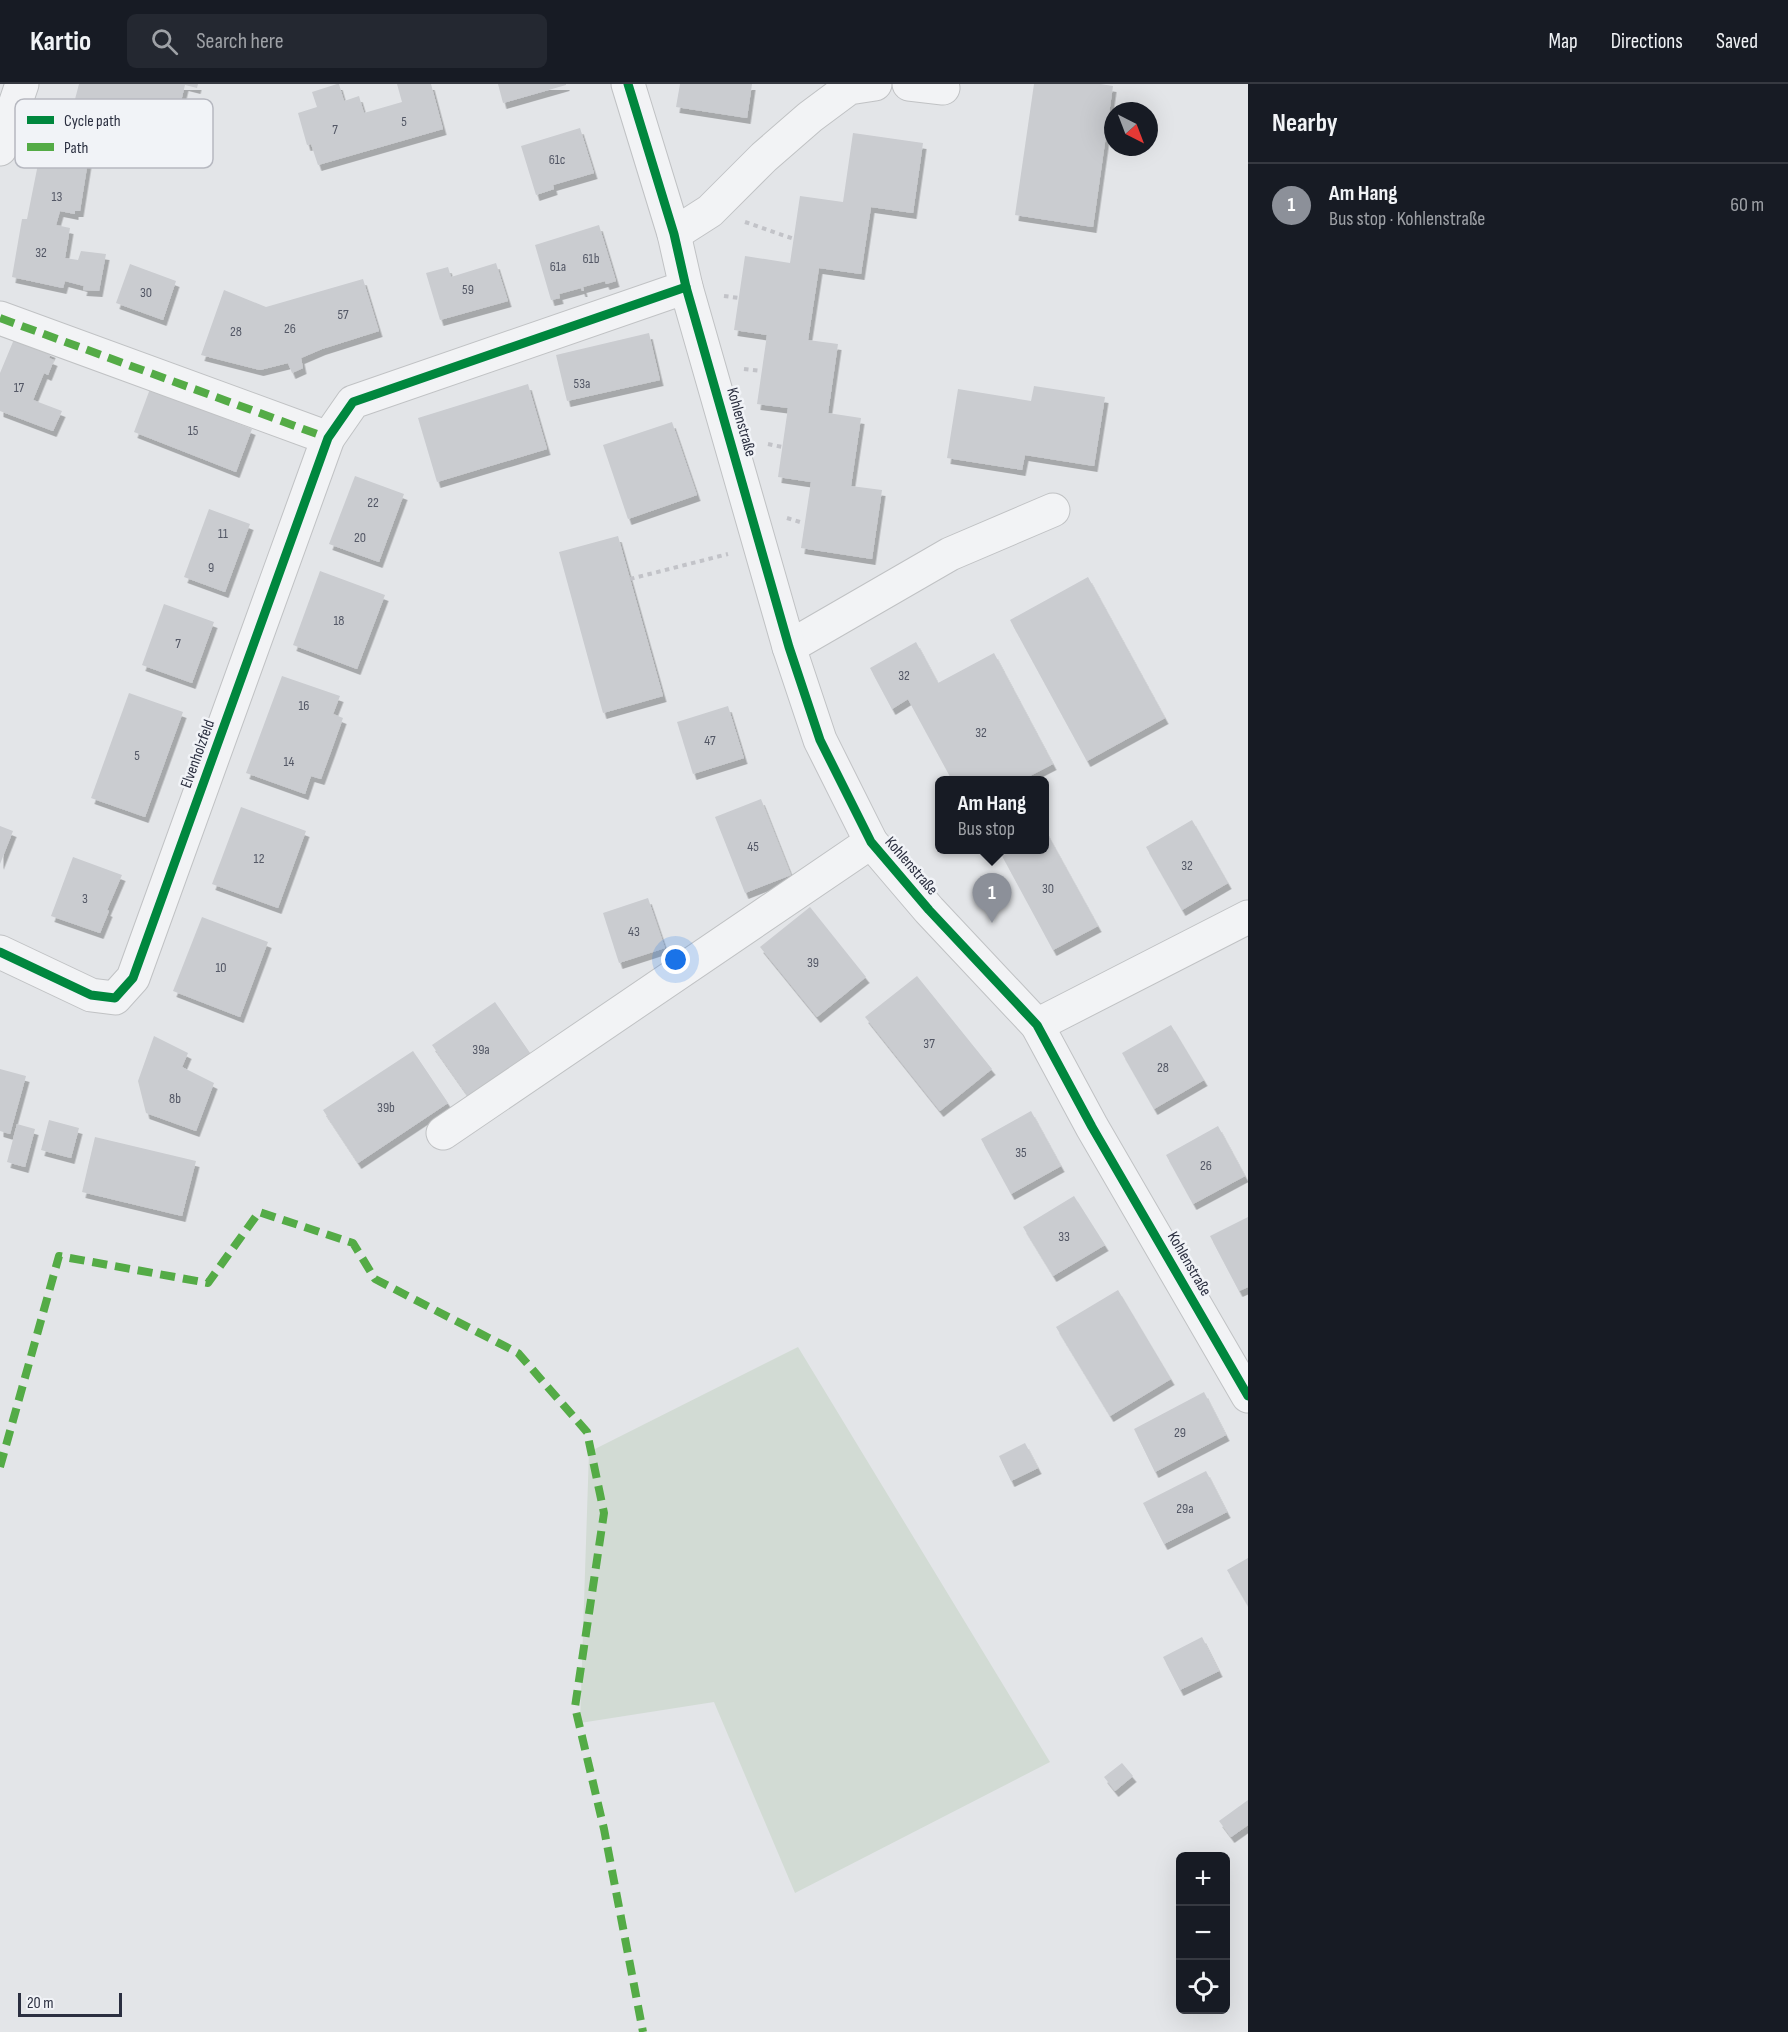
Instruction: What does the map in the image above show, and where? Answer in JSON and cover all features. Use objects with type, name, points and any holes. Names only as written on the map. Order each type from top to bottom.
[{"type":"street","points":[[17,99],[22,84]]},
{"type":"street","name":"Kohlenstraße","points":[[628,84],[674,234],[686,287],[789,647],[820,740],[871,842],[929,910],[1036,1025],[1092,1127],[1248,1396]]},
{"type":"street","points":[[674,234],[710,210],[764,157],[810,117],[849,88],[875,84]]},
{"type":"street","points":[[909,84],[943,88]]},
{"type":"street","points":[[0,149],[15,105]]},
{"type":"street","name":"Elvenholzfeld","points":[[0,952],[91,995],[115,998],[132,978],[328,438],[352,402],[686,287]]},
{"type":"street","points":[[0,318],[328,438]]},
{"type":"street","points":[[789,647],[950,554],[1053,510]]},
{"type":"street","name":"Kohlenstraße","points":[[443,1133],[871,842]]},
{"type":"street","points":[[1036,1025],[1248,917]]},
{"type":"path","points":[[710,210],[794,238]]},
{"type":"path","points":[[630,579],[760,546]]},
{"type":"shaded area","points":[[798,1347],[1050,1762],[795,1893],[714,1702],[580,1723],[589,1452]]},
{"type":"building","points":[[79,84],[198,84],[197,88],[185,85],[182,99],[75,99]]},
{"type":"building","points":[[339,84],[344,101],[359,96],[364,113],[402,102],[397,84],[431,84],[443,129],[318,165],[311,144],[307,145],[298,113],[317,107],[312,92]]},
{"type":"building","points":[[498,84],[566,84],[566,85],[503,103]]},
{"type":"building","points":[[680,84],[752,84],[747,118],[676,107]]},
{"type":"building","points":[[1034,84],[1113,86],[1111,102],[1104,102],[1104,149],[1093,227],[1015,215]]},
{"type":"building","points":[[580,128],[594,173],[553,185],[554,189],[536,195],[521,146]]},
{"type":"building","points":[[853,133],[923,143],[913,213],[871,207],[861,274],[819,268],[808,340],[838,344],[828,413],[861,418],[851,486],[882,490],[872,559],[801,548],[811,482],[778,477],[788,408],[757,404],[767,335],[734,330],[745,256],[790,263],[800,196],[843,202]]},
{"type":"building","points":[[37,168],[87,168],[80,211],[75,211],[75,214],[60,211],[56,225],[70,228],[65,258],[78,260],[81,251],[106,254],[99,291],[83,290],[84,286],[65,281],[63,288],[12,277],[22,219],[27,219]]},
{"type":"building","points":[[599,225],[616,281],[606,284],[605,281],[583,287],[584,291],[581,288],[559,294],[560,298],[551,300],[535,245]]},
{"type":"building","points":[[496,263],[508,301],[440,320],[426,273],[448,267],[451,277]]},
{"type":"building","points":[[130,264],[176,281],[163,320],[116,303]]},
{"type":"building","points":[[363,279],[379,331],[301,358],[303,368],[292,373],[288,363],[260,370],[201,355],[224,290],[266,307]]},
{"type":"building","points":[[649,333],[660,380],[567,401],[556,355]]},
{"type":"building","points":[[15,337],[52,352],[49,358],[54,360],[48,375],[44,373],[33,400],[62,411],[53,431],[0,411],[0,373]]},
{"type":"building","points":[[528,384],[547,449],[437,482],[418,418]]},
{"type":"building","points":[[1034,386],[1105,397],[1094,466],[1025,455],[1022,470],[947,458],[958,389],[1031,401]]},
{"type":"building","points":[[150,389],[252,429],[236,472],[134,432]]},
{"type":"building","points":[[672,422],[697,495],[628,519],[603,445]]},
{"type":"building","points":[[355,476],[404,494],[379,562],[329,544]]},
{"type":"building","points":[[209,509],[250,524],[225,592],[184,577]]},
{"type":"building","points":[[618,536],[663,696],[603,713],[559,552]]},
{"type":"building","points":[[320,571],[385,595],[357,669],[293,645]]},
{"type":"building","points":[[1088,577],[1165,718],[1087,761],[1010,620]]},
{"type":"building","points":[[164,604],[214,622],[192,683],[142,665]]},
{"type":"building","points":[[916,642],[938,683],[994,653],[1053,764],[1030,776],[950,776],[908,699],[892,709],[870,668]]},
{"type":"building","points":[[282,676],[340,696],[333,714],[343,718],[332,749],[321,779],[311,776],[305,794],[246,773]]},
{"type":"building","points":[[129,693],[183,712],[145,817],[91,798]]},
{"type":"building","points":[[728,706],[744,758],[693,774],[677,722]]},
{"type":"building","points":[[761,799],[791,875],[745,893],[715,817]]},
{"type":"building","points":[[241,807],[306,831],[278,908],[212,884]]},
{"type":"building","points":[[1192,820],[1228,883],[1182,910],[1146,847]]},
{"type":"building","points":[[0,826],[13,831],[0,864]]},
{"type":"building","points":[[1049,837],[1098,926],[1053,950],[1001,854],[1049,854]]},
{"type":"building","points":[[73,857],[122,875],[100,933],[51,916]]},
{"type":"building","points":[[648,898],[665,948],[619,963],[603,913]]},
{"type":"building","points":[[810,907],[866,977],[817,1017],[760,947]]},
{"type":"building","points":[[202,917],[268,942],[240,1017],[173,991]]},
{"type":"building","points":[[917,976],[992,1069],[940,1111],[865,1017]]},
{"type":"building","points":[[495,1002],[530,1053],[468,1096],[432,1045]]},
{"type":"building","points":[[1171,1025],[1204,1080],[1154,1109],[1122,1053]]},
{"type":"building","points":[[154,1036],[188,1053],[182,1067],[214,1083],[196,1131],[146,1113],[138,1081]]},
{"type":"building","points":[[413,1051],[448,1103],[358,1163],[323,1110]]},
{"type":"building","points":[[0,1069],[26,1076],[10,1134],[0,1131]]},
{"type":"building","points":[[1031,1111],[1061,1166],[1011,1194],[981,1139]]},
{"type":"building","points":[[49,1120],[79,1128],[71,1158],[41,1150]]},
{"type":"building","points":[[17,1124],[35,1129],[25,1167],[7,1162]]},
{"type":"building","points":[[1218,1126],[1245,1176],[1193,1204],[1166,1155]]},
{"type":"building","points":[[95,1137],[196,1161],[182,1216],[82,1192]]},
{"type":"building","points":[[1074,1196],[1105,1245],[1053,1276],[1023,1227]]},
{"type":"building","points":[[1248,1217],[1248,1287],[1239,1291],[1210,1236]]},
{"type":"building","points":[[1118,1290],[1171,1379],[1110,1416],[1056,1327]]},
{"type":"building","points":[[1204,1392],[1226,1435],[1155,1472],[1134,1429]]},
{"type":"building","points":[[1025,1443],[1038,1468],[1011,1481],[999,1456]]},
{"type":"building","points":[[1206,1471],[1227,1512],[1164,1544],[1143,1503]]},
{"type":"building","points":[[1248,1558],[1248,1606],[1227,1570]]},
{"type":"building","points":[[1202,1637],[1219,1671],[1180,1690],[1163,1657]]},
{"type":"building","points":[[1122,1763],[1133,1776],[1115,1791],[1104,1777]]},
{"type":"building","points":[[1248,1800],[1248,1825],[1231,1837],[1219,1821]]},
{"type":"marked path","points":[[0,318],[328,438]]},
{"type":"marked path","points":[[0,1467],[59,1256],[208,1283],[259,1212],[353,1243],[375,1279],[518,1353],[587,1432],[604,1513],[575,1707],[604,1829],[643,2032]]},
{"type":"cycle path","points":[[628,84],[674,234],[686,287],[789,647],[820,740],[871,842],[929,910],[1037,1025],[1092,1127],[1248,1396]]},
{"type":"cycle path","points":[[0,952],[91,995],[115,998],[133,978],[328,438],[353,402],[686,287]]},
{"type":"place","name":"Am Hang","points":[[992,923]]}]
